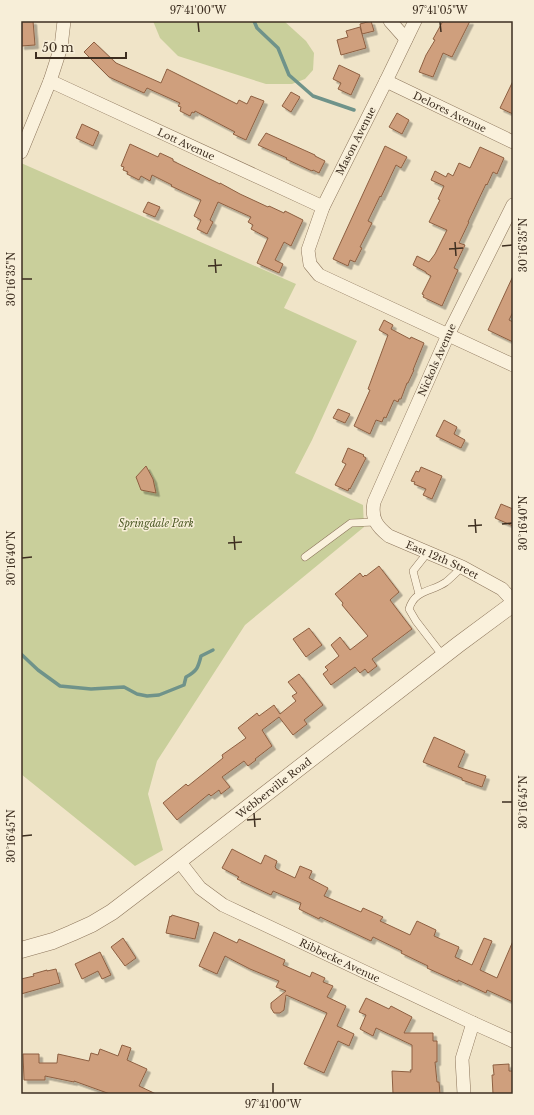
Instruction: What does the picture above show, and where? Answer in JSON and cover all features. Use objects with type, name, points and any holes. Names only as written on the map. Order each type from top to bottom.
[{"type":"street","points":[[21,152],[50,81],[61,47],[64,21]]},
{"type":"street","points":[[390,21],[406,39]]},
{"type":"street","name":"Mason Avenue","points":[[415,21],[323,206],[308,250],[310,264],[319,275],[448,335]]},
{"type":"street","name":"Lott Avenue","points":[[50,81],[323,206]]},
{"type":"street","name":"Delores Avenue","points":[[386,81],[513,142]]},
{"type":"street","name":"Nickols Avenue","points":[[375,520],[373,509],[374,502],[448,335],[513,205]]},
{"type":"street","points":[[448,335],[513,365]]},
{"type":"street","name":"East 12th Street","points":[[375,520],[382,530],[389,536],[462,567],[502,589],[513,602]]},
{"type":"street","name":"Webberville Road","points":[[21,950],[53,941],[92,924],[112,912],[179,862],[513,602]]},
{"type":"street","name":"Ribbecke Avenue","points":[[179,862],[200,888],[223,905],[473,1024],[513,1041]]},
{"type":"street","points":[[464,1094],[462,1058],[473,1024]]},
{"type":"lane","points":[[305,557],[351,523],[375,520]]},
{"type":"lane","points":[[419,594],[413,571],[428,552]]},
{"type":"lane","points":[[443,656],[416,622],[409,609],[412,601],[419,594],[445,583],[462,567]]},
{"type":"green space","points":[[153,21],[284,21],[306,41],[314,53],[313,70],[305,79],[292,84],[266,84],[178,56],[160,38]]},
{"type":"green space","name":"Springdale Park","points":[[21,163],[296,284],[284,308],[357,341],[312,440],[295,473],[363,505],[364,527],[245,625],[157,761],[148,794],[163,850],[135,866],[21,774]]},
{"type":"building","points":[[21,21],[33,21],[35,45],[21,46]]},
{"type":"building","points":[[371,21],[374,31],[362,34],[360,24]]},
{"type":"building","points":[[443,21],[470,21],[452,57],[443,53],[433,77],[419,72],[426,55],[435,40],[433,39]]},
{"type":"building","points":[[360,27],[366,48],[341,55],[337,40],[348,37],[346,31]]},
{"type":"building","points":[[94,42],[116,63],[161,83],[167,69],[237,104],[239,100],[247,104],[251,96],[264,101],[246,140],[233,134],[235,132],[195,111],[194,113],[192,112],[190,116],[180,111],[181,107],[178,106],[180,103],[147,88],[144,93],[109,77],[84,52]]},
{"type":"building","points":[[339,65],[360,75],[351,95],[338,89],[341,83],[333,79]]},
{"type":"building","points":[[513,81],[513,114],[500,108]]},
{"type":"building","points":[[291,92],[300,97],[291,112],[282,106]]},
{"type":"building","points":[[397,113],[409,120],[402,134],[389,127]]},
{"type":"building","points":[[82,124],[99,132],[93,146],[76,138]]},
{"type":"building","points":[[266,133],[325,161],[319,173],[258,145]]},
{"type":"building","points":[[130,144],[158,157],[160,153],[240,194],[268,207],[269,206],[284,213],[285,211],[303,220],[291,246],[284,242],[275,260],[283,264],[279,273],[257,263],[268,238],[251,229],[253,225],[248,222],[251,217],[218,202],[210,220],[213,222],[207,234],[197,229],[201,220],[194,216],[201,200],[152,175],[150,181],[141,176],[139,180],[127,174],[128,172],[123,170],[124,167],[121,166]]},
{"type":"building","points":[[385,146],[407,157],[401,168],[396,165],[368,221],[372,223],[360,247],[362,248],[355,262],[350,260],[348,266],[333,259]]},
{"type":"building","points":[[480,147],[504,158],[497,174],[493,172],[487,185],[486,184],[459,243],[465,245],[454,268],[458,270],[442,306],[423,297],[424,295],[422,294],[431,276],[413,265],[417,256],[429,262],[435,254],[447,230],[429,222],[440,200],[438,199],[444,186],[431,180],[435,171],[446,177],[448,173],[453,176],[459,163],[470,168]]},
{"type":"building","points":[[148,202],[160,207],[155,217],[143,212]]},
{"type":"building","points":[[513,276],[513,312],[509,320],[513,322],[513,342],[488,330]]},
{"type":"building","points":[[384,320],[393,325],[391,329],[410,339],[411,337],[424,343],[401,399],[399,399],[398,402],[394,400],[386,418],[384,417],[382,422],[376,420],[370,434],[354,426],[370,390],[368,389],[388,335],[379,330]]},
{"type":"building","points":[[338,409],[350,414],[345,423],[333,418]]},
{"type":"building","points":[[444,420],[457,427],[454,434],[465,440],[461,448],[436,436]]},
{"type":"building","points":[[348,448],[364,455],[363,456],[366,458],[348,491],[335,485],[346,464],[342,462]]},
{"type":"building","points":[[146,466],[153,479],[156,493],[141,490],[136,477]]},
{"type":"building","points":[[421,467],[442,476],[432,499],[423,495],[426,489],[414,484],[415,482],[411,481],[416,471],[419,472]]},
{"type":"building","points":[[501,504],[513,509],[513,526],[495,518]]},
{"type":"building","points":[[379,566],[399,592],[390,600],[412,629],[372,659],[377,666],[368,673],[365,669],[360,673],[355,667],[331,685],[323,674],[328,670],[325,667],[339,656],[331,645],[340,637],[350,650],[368,636],[342,605],[343,603],[335,594],[360,573],[363,577],[365,575],[366,576]]},
{"type":"building","points":[[309,628],[322,645],[306,657],[293,639]]},
{"type":"building","points":[[299,674],[323,705],[304,720],[307,724],[293,735],[279,717],[262,730],[272,746],[248,766],[244,761],[222,777],[230,787],[221,794],[219,790],[211,796],[209,794],[177,820],[163,803],[186,784],[188,786],[223,758],[222,755],[246,738],[238,728],[257,713],[259,716],[274,705],[280,714],[296,701],[292,696],[297,693],[288,682]]},
{"type":"building","points":[[434,737],[465,751],[458,767],[486,776],[482,787],[462,780],[462,778],[423,762]]},
{"type":"building","points":[[232,849],[261,864],[265,855],[277,861],[275,867],[276,869],[295,878],[300,866],[312,871],[309,878],[328,888],[324,896],[361,912],[363,908],[383,917],[380,921],[410,935],[417,921],[436,930],[434,936],[459,947],[455,957],[472,965],[484,938],[492,941],[480,970],[497,978],[513,941],[513,1002],[487,990],[486,993],[458,980],[458,982],[427,968],[428,966],[401,953],[402,951],[373,937],[371,941],[320,917],[319,919],[299,909],[301,903],[273,891],[271,895],[237,879],[239,877],[222,868]]},
{"type":"building","points":[[172,915],[199,923],[195,939],[166,933],[170,916],[171,917]]},
{"type":"building","points":[[214,932],[237,943],[239,939],[285,960],[283,965],[310,977],[312,972],[325,978],[323,982],[333,986],[327,997],[346,1006],[337,1026],[354,1034],[349,1046],[338,1041],[324,1073],[304,1064],[327,1013],[286,995],[284,1010],[280,1013],[274,1013],[271,1008],[271,1003],[286,991],[276,987],[279,981],[250,969],[225,956],[217,974],[199,966]]},
{"type":"building","points":[[123,938],[136,958],[125,966],[111,947]]},
{"type":"building","points":[[100,952],[111,975],[102,979],[98,971],[82,979],[75,964]]},
{"type":"building","points":[[56,969],[60,983],[21,994],[21,979],[34,976],[33,974],[47,970]]},
{"type":"building","points":[[366,998],[389,1009],[391,1006],[412,1017],[404,1033],[433,1033],[433,1041],[437,1041],[437,1062],[435,1062],[440,1094],[393,1094],[392,1071],[411,1072],[412,1045],[376,1028],[373,1036],[360,1029],[366,1015],[359,1012]]},
{"type":"building","points":[[122,1045],[131,1048],[127,1060],[147,1069],[139,1086],[156,1094],[110,1094],[74,1081],[45,1076],[45,1080],[24,1080],[23,1054],[39,1054],[39,1063],[57,1063],[58,1054],[89,1061],[91,1053],[98,1055],[100,1049],[118,1056]]},
{"type":"building","points":[[509,1064],[509,1071],[513,1071],[513,1094],[493,1094],[493,1065]]},
{"type":"waterway","points":[[254,21],[257,28],[278,48],[289,75],[313,96],[354,110]]},
{"type":"waterway","points":[[21,654],[38,670],[60,686],[91,689],[124,687],[137,694],[147,696],[159,695],[184,685],[186,677],[193,673],[196,669],[201,656],[213,650]]}]
